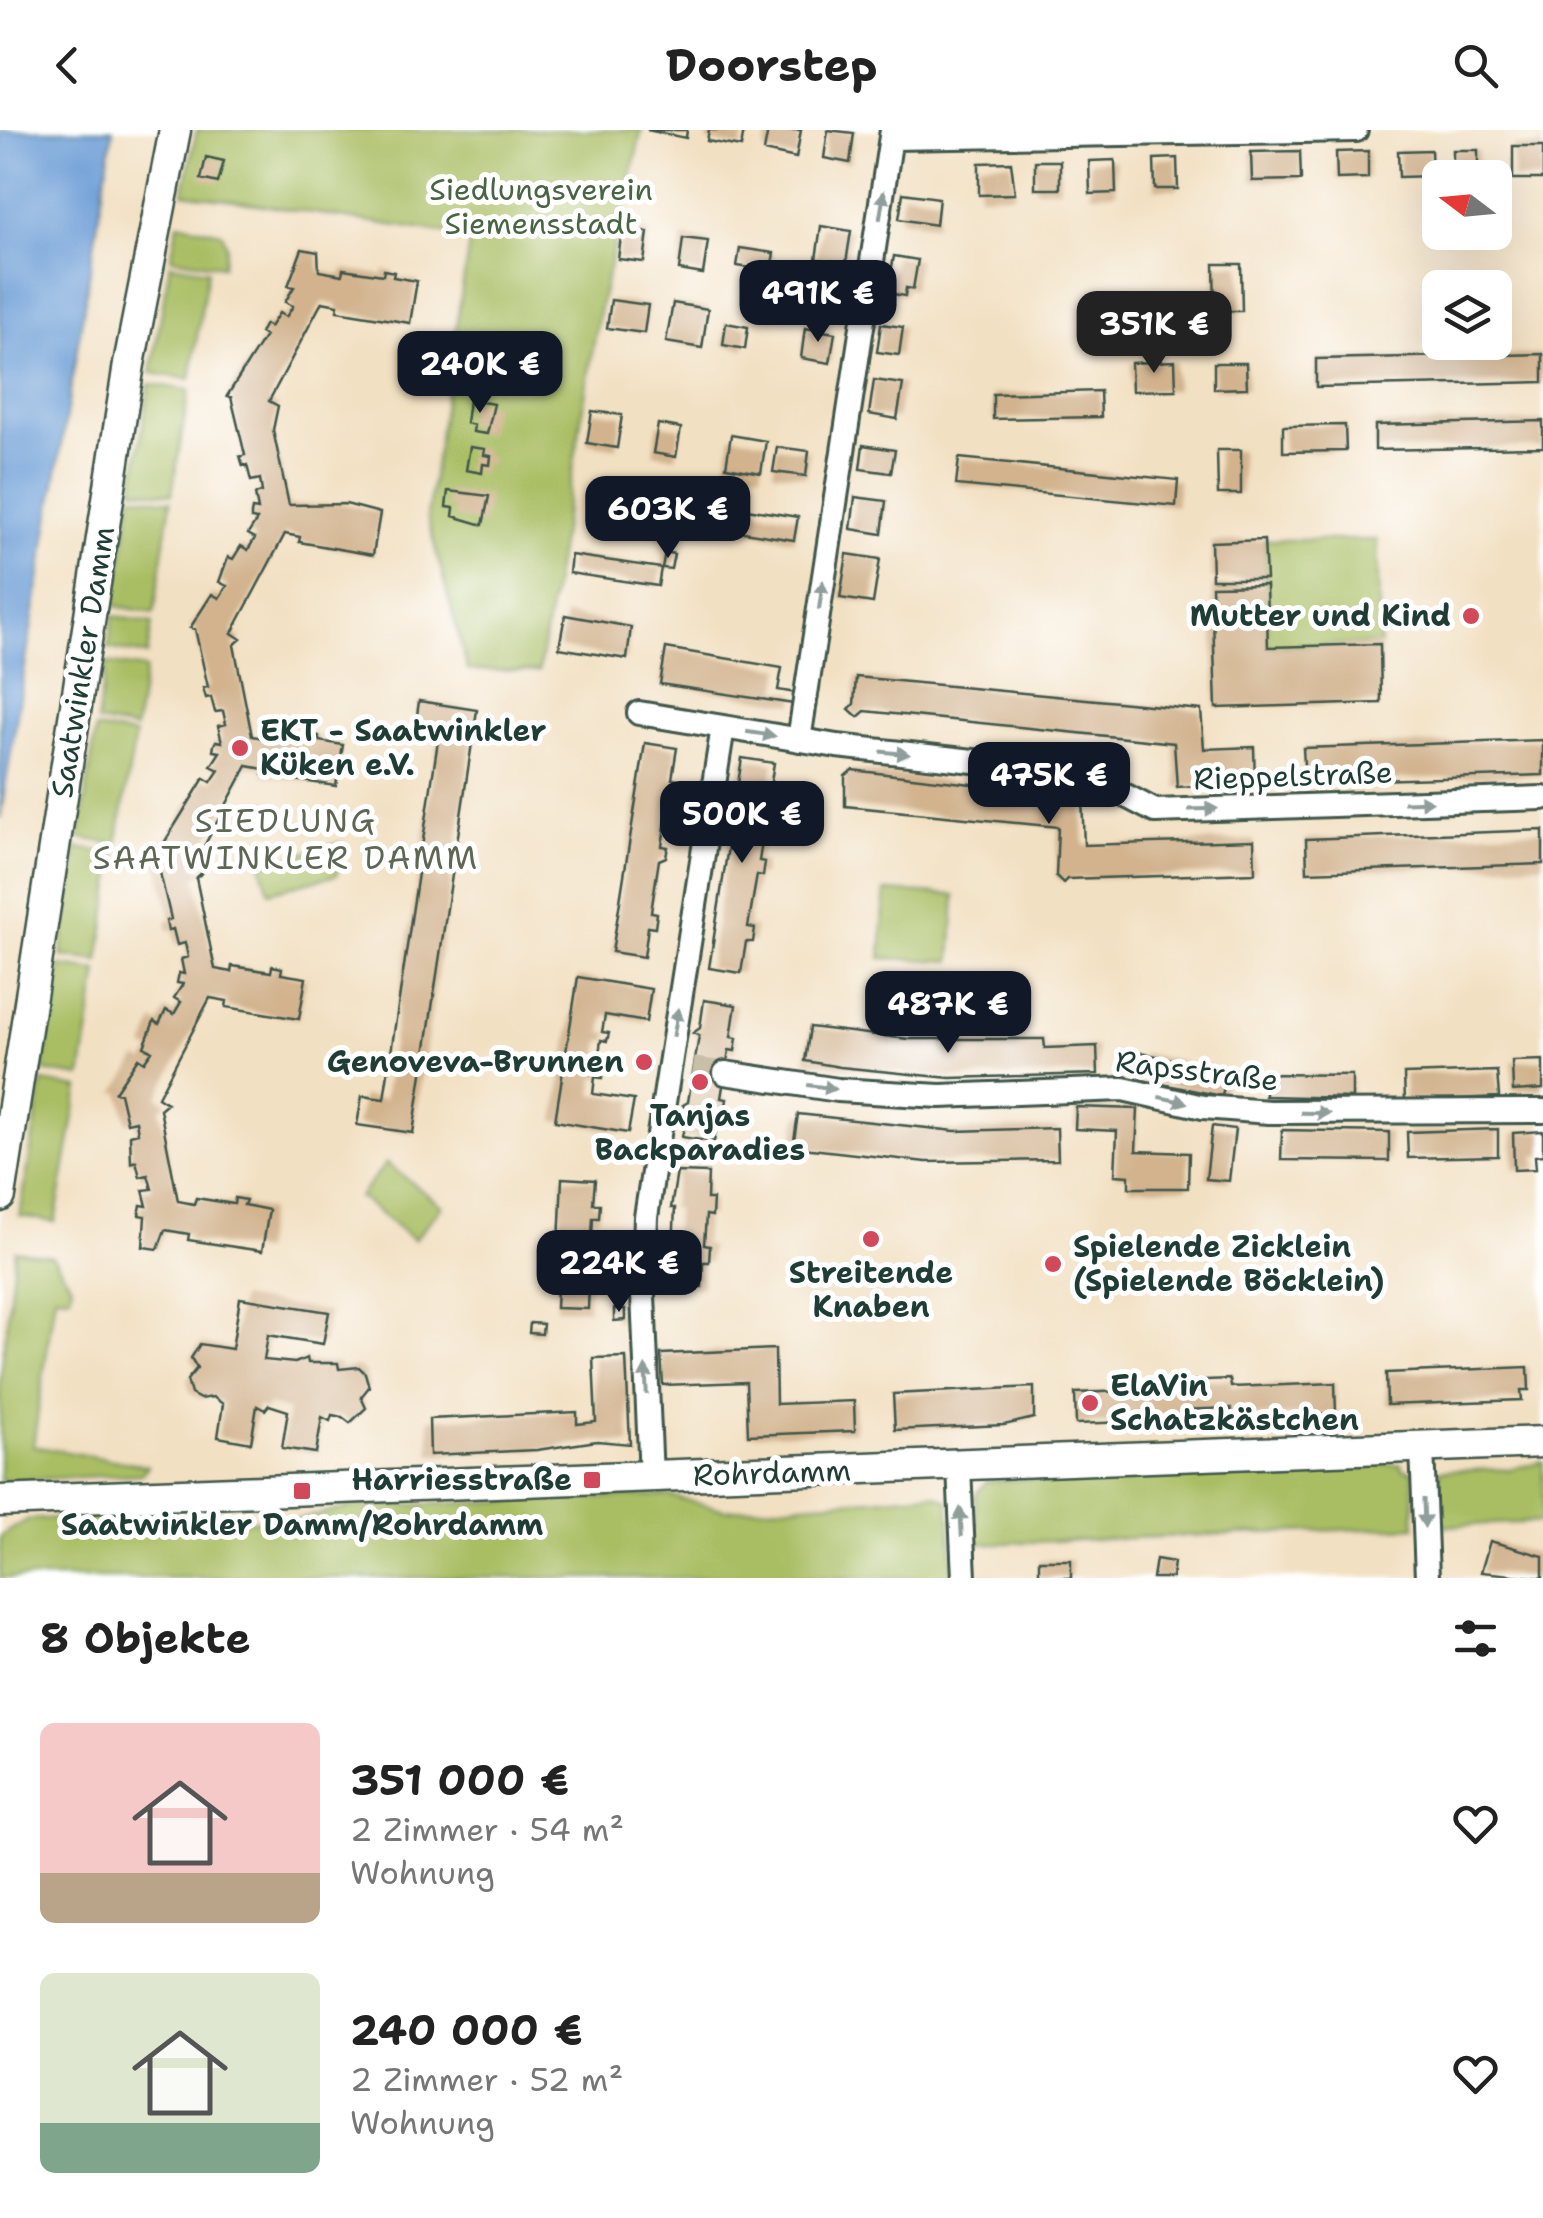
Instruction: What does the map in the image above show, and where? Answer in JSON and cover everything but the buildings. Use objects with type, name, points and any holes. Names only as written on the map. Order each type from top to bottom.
[{"type":"main road","name":"Saatwinkler Damm","points":[[0,1196],[129,364],[175,130]]},
{"type":"main road","name":"Rohrdamm","points":[[0,1500],[1543,1442]]},
{"type":"street","points":[[798,740],[892,134],[1356,130]]},
{"type":"street","name":"Rieppelstraße","points":[[639,713],[798,740],[1082,773],[1155,811],[1543,798]]},
{"type":"street","points":[[651,1477],[642,1283],[646,1217],[724,728]]},
{"type":"street","points":[[669,1064],[693,1068]]},
{"type":"street","name":"Rapsstraße","points":[[726,1073],[838,1090],[940,1096],[1123,1089],[1203,1107],[1269,1112],[1543,1110]]},
{"type":"street","points":[[1422,1447],[1427,1578]]},
{"type":"street","points":[[959,1466],[964,1578]]},
{"type":"green space","name":"Siedlungsverein Siemensstadt","points":[[197,130],[642,130],[600,306],[539,671],[468,670],[427,517],[470,237],[183,193]]},
{"type":"green space","points":[[178,223],[222,233],[227,246],[223,266],[171,258]]},
{"type":"green space","points":[[170,264],[208,270],[190,379],[151,373]]},
{"type":"green space","points":[[149,384],[189,390],[172,494],[133,489]]},
{"type":"green space","points":[[132,495],[171,501],[154,613],[115,606]]},
{"type":"green space","points":[[1264,540],[1377,540],[1380,644],[1268,647]]},
{"type":"green space","points":[[113,616],[152,623],[147,655],[108,648]]},
{"type":"green space","points":[[106,663],[145,669],[135,729],[97,722]]},
{"type":"green space","points":[[96,729],[135,735],[117,844],[79,838]]},
{"type":"green space","points":[[342,843],[337,875],[269,892],[261,864]]},
{"type":"green space","points":[[77,848],[116,854],[99,961],[61,956]]},
{"type":"green space","points":[[885,891],[955,895],[951,961],[881,958]]},
{"type":"green space","points":[[60,966],[98,971],[81,1077],[43,1071]]},
{"type":"green space","points":[[42,1082],[79,1088],[55,1222],[20,1216]]},
{"type":"green space","points":[[386,1163],[442,1206],[414,1240],[359,1197]]},
{"type":"green space","points":[[15,1250],[52,1256],[72,1286],[70,1296],[55,1295],[33,1446],[148,1466],[141,1474],[0,1481],[0,1382]]},
{"type":"green space","points":[[1543,1461],[1543,1522],[1440,1526],[1439,1471],[1511,1469]]},
{"type":"green space","points":[[1401,1464],[1402,1469],[1413,1471],[1415,1527],[978,1544],[975,1495],[987,1481]]},
{"type":"green space","points":[[934,1494],[949,1501],[953,1578],[0,1578],[0,1537],[27,1520],[38,1519],[178,1513],[232,1521],[295,1520],[351,1507],[667,1495],[726,1510]]},
{"type":"water","points":[[0,130],[113,130],[0,819]]},
{"type":"tunnel","points":[[693,1068],[725,1073]]},
{"type":"place","name":"Mutter und Kind","points":[[1471,616]]},
{"type":"place","name":"EKT - Saatwinkler Küken e.V.","points":[[240,748]]},
{"type":"place","name":"Genoveva-Brunnen","points":[[644,1062]]},
{"type":"place","name":"Tanjas Backparadies","points":[[700,1082]]},
{"type":"place","name":"Streitende Knaben","points":[[871,1239]]},
{"type":"place","name":"Spielende Zicklein (Spielende Böcklein)","points":[[1053,1264]]},
{"type":"place","name":"ElaVin Schatzkästchen","points":[[1090,1403]]},
{"type":"place","name":"Harriesstraße","points":[[592,1480]]},
{"type":"place","name":"Saatwinkler Damm/Rohrdamm","points":[[302,1491]]},
{"type":"district","name":"SIEDLUNG SAATWINKLER DAMM","points":[[286,840]]}]
